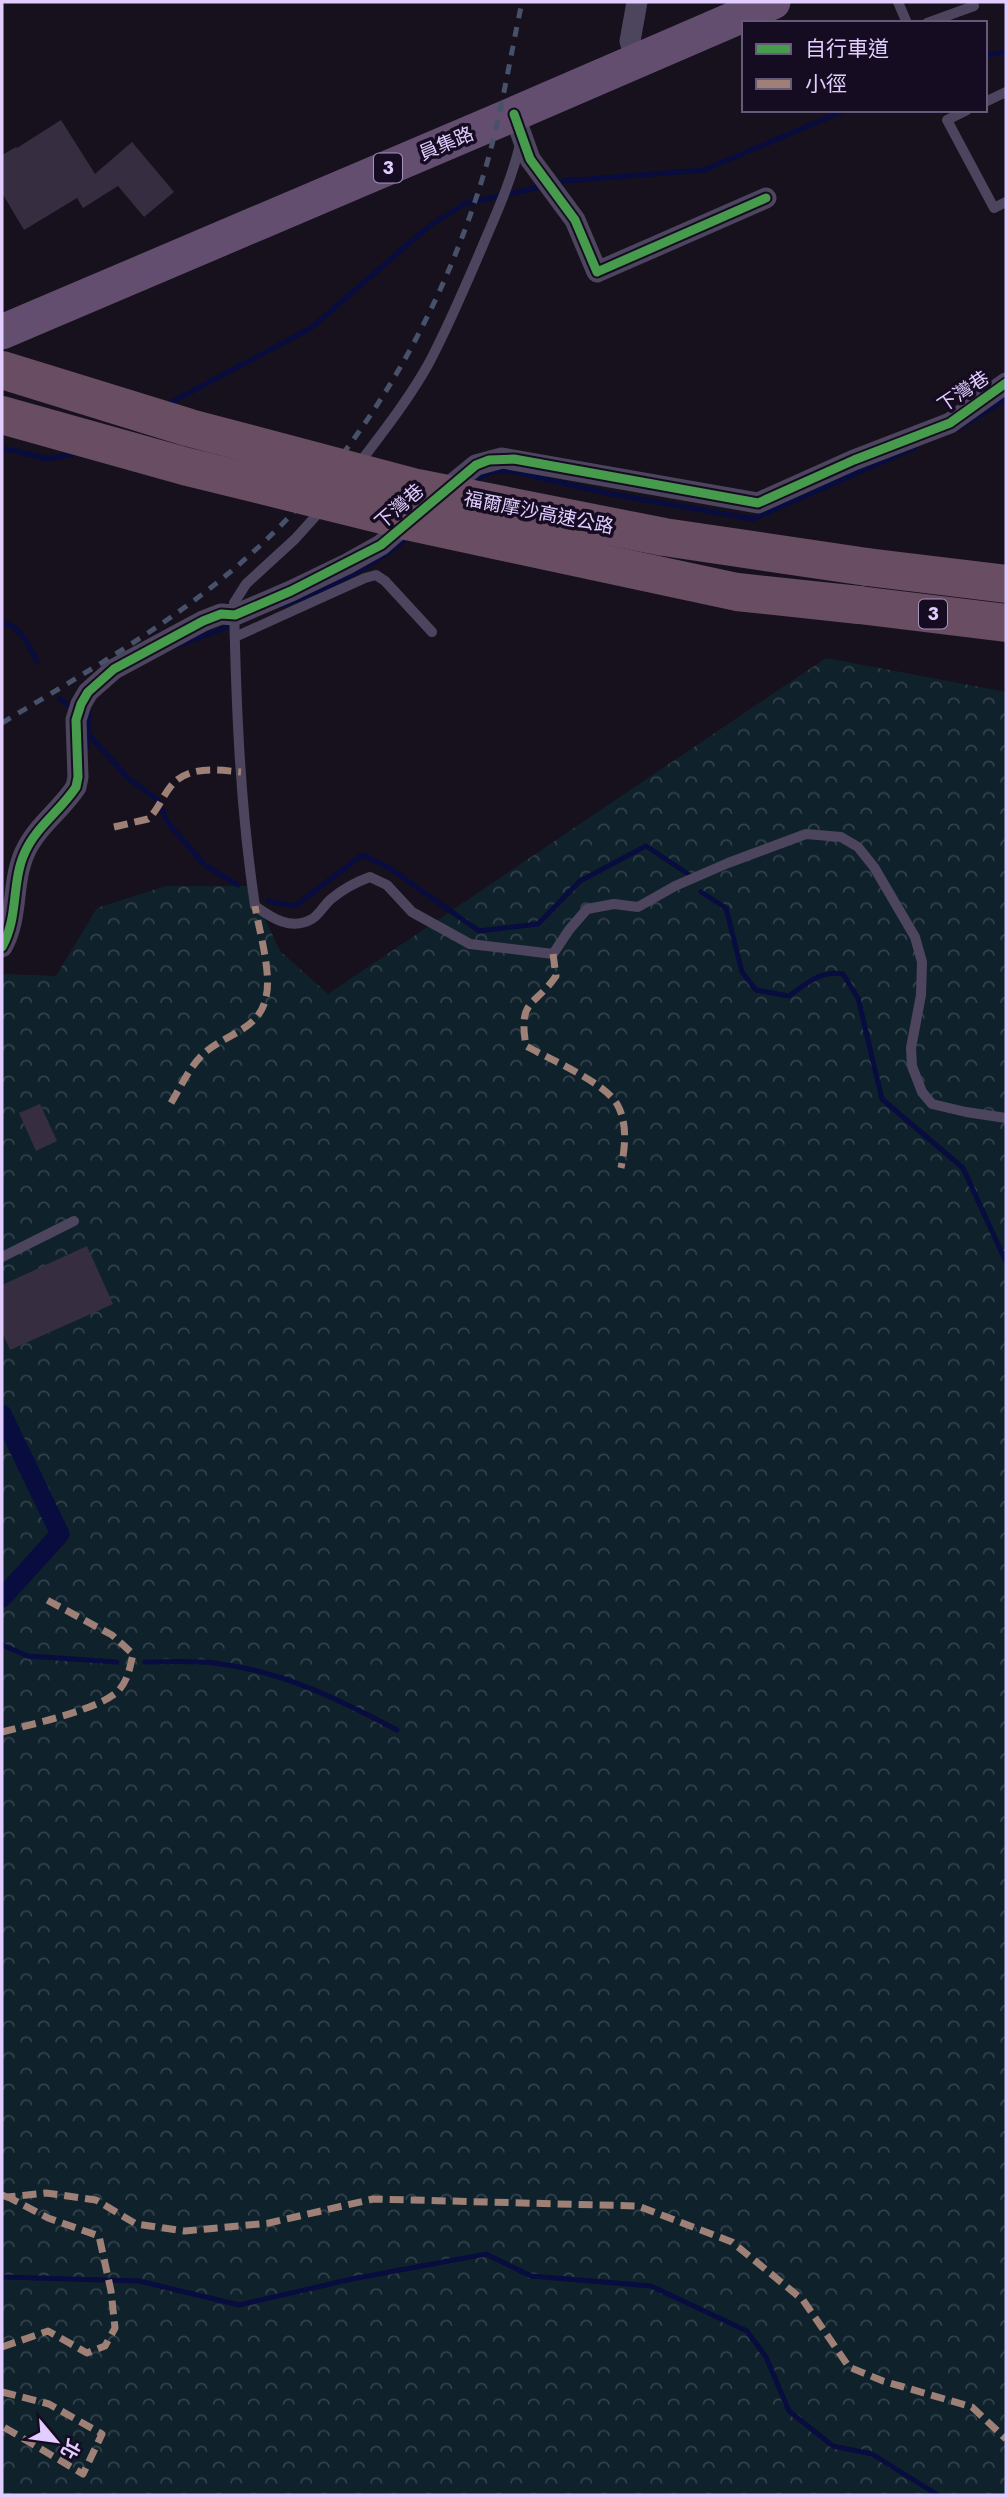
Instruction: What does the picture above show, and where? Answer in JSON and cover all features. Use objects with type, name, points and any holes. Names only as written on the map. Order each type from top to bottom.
[{"type":"highway","name":"福爾摩沙高速公路","points":[[2,370],[190,428],[417,488],[664,537],[1006,584]]},
{"type":"highway","name":"福爾摩沙高速公路","points":[[2,415],[184,466],[411,522],[737,592],[1006,623]]},
{"type":"main road","name":"員集路","points":[[2,332],[518,125],[633,50],[724,2]]},
{"type":"main road","name":"員集路","points":[[2,313],[503,94],[773,2]]},
{"type":"street","points":[[633,50],[637,2]]},
{"type":"street","points":[[518,125],[530,159],[575,220],[597,272],[766,198]]},
{"type":"street","name":"下灣巷","points":[[2,947],[13,920],[19,869],[25,851],[33,837],[76,787],[78,712],[88,692],[114,669],[203,621],[221,614],[235,615],[291,592],[381,545],[463,474],[489,460],[514,459],[758,503],[854,460],[950,423],[1006,383]]},
{"type":"lane","points":[[898,2],[906,21]]},
{"type":"lane","points":[[933,21],[974,6],[972,2]]},
{"type":"lane","points":[[987,101],[1006,92]]},
{"type":"lane","points":[[963,112],[947,120],[994,208],[1006,202]]},
{"type":"lane","points":[[346,482],[391,422],[428,365],[459,303],[509,180],[518,125]]},
{"type":"lane","points":[[337,492],[295,539],[239,593],[234,603],[246,851],[254,906],[275,920],[294,924],[313,919],[331,899],[353,883],[370,877],[387,885],[412,912],[470,944],[553,954],[587,909],[614,904],[638,907],[676,886],[728,863],[806,834],[841,837],[858,847],[874,867],[915,937],[922,962],[921,995],[911,1048],[912,1066],[922,1092],[932,1104],[1006,1118]]},
{"type":"lane","points":[[235,636],[376,575],[385,581],[432,632]]},
{"type":"lane","points":[[2,1257],[74,1221]]},
{"type":"green space","points":[[826,658],[1006,692],[1006,2495],[2,2495],[2,974],[56,976],[97,908],[166,886],[250,886],[280,951],[328,994]]},
{"type":"building","points":[[61,120],[95,174],[132,142],[174,192],[144,217],[118,186],[83,208],[77,198],[24,230],[2,193],[2,155]]},
{"type":"building","points":[[40,1104],[57,1141],[36,1151],[19,1113]]},
{"type":"building","points":[[87,1246],[113,1304],[10,1350],[2,1332],[2,1285]]},
{"type":"waterway","points":[[987,55],[1006,52]]},
{"type":"waterway","points":[[554,184],[704,170],[841,112]]},
{"type":"waterway","points":[[168,404],[311,328],[428,227],[464,204],[544,186]]},
{"type":"waterway","points":[[957,429],[1006,399]]},
{"type":"waterway","points":[[470,483],[491,472],[511,471],[606,493],[753,519],[916,447]]},
{"type":"waterway","points":[[2,448],[48,459],[76,453]]},
{"type":"waterway","points":[[281,606],[347,577],[407,538]]},
{"type":"waterway","points":[[2,623],[19,632],[37,661]]},
{"type":"waterway","points":[[176,646],[236,624]]},
{"type":"waterway","points":[[60,699],[73,708]]},
{"type":"waterway","points":[[87,748],[89,713]]},
{"type":"waterway","points":[[88,734],[129,779],[157,799],[168,823],[205,865],[238,885]]},
{"type":"waterway","points":[[268,901],[295,906],[362,855],[388,867],[479,931],[538,924],[580,881],[646,846],[688,874]]},
{"type":"waterway","points":[[701,892],[726,908],[742,972],[756,990],[789,996],[821,976],[843,974],[858,998],[882,1099],[963,1168],[1006,1262]]},
{"type":"waterway","points":[[2,1414],[60,1534],[2,1598]]},
{"type":"waterway","points":[[2,1645],[28,1656],[117,1662]]},
{"type":"waterway","points":[[145,1662],[212,1663],[267,1674],[334,1698],[397,1730]]},
{"type":"waterway","points":[[2,2277],[139,2281],[239,2305],[352,2279],[486,2254],[531,2276],[651,2286],[747,2331],[766,2357],[789,2411],[833,2446],[872,2454],[938,2495]]},
{"type":"railway","points":[[2,723],[131,644],[223,578],[291,515],[361,429],[418,335],[463,234],[494,138],[522,2]]},
{"type":"marked path","points":[[114,827],[148,819],[171,786],[186,775],[203,770],[241,772]]},
{"type":"marked path","points":[[171,1103],[202,1055],[251,1023],[263,1007],[267,976],[255,906]]},
{"type":"marked path","points":[[553,954],[556,976],[526,1011],[526,1046],[589,1079],[617,1104],[624,1127],[621,1168]]},
{"type":"marked path","points":[[2,1732],[64,1716],[97,1704],[119,1690],[125,1682],[133,1654],[112,1635],[47,1600]]},
{"type":"marked path","points":[[2,2195],[7,2197],[46,2193],[96,2200],[136,2224],[185,2231],[269,2223],[373,2199],[638,2206],[732,2242],[803,2300],[849,2367],[883,2381],[972,2407],[1006,2439]]},
{"type":"marked path","points":[[2,2347],[48,2331],[87,2353],[105,2346],[115,2328],[111,2291],[99,2236],[48,2218],[8,2197]]},
{"type":"marked path","points":[[2,2392],[49,2404],[102,2434],[83,2474],[2,2426]]},
{"type":"cycle path","points":[[514,114],[530,159],[575,220],[597,272],[766,198]]},
{"type":"cycle path","points":[[2,947],[11,924],[18,875],[25,852],[35,835],[76,787],[76,720],[88,692],[114,669],[203,621],[221,614],[235,615],[291,591],[381,545],[476,465],[489,460],[514,459],[758,503],[854,460],[950,423],[1006,383]]}]
